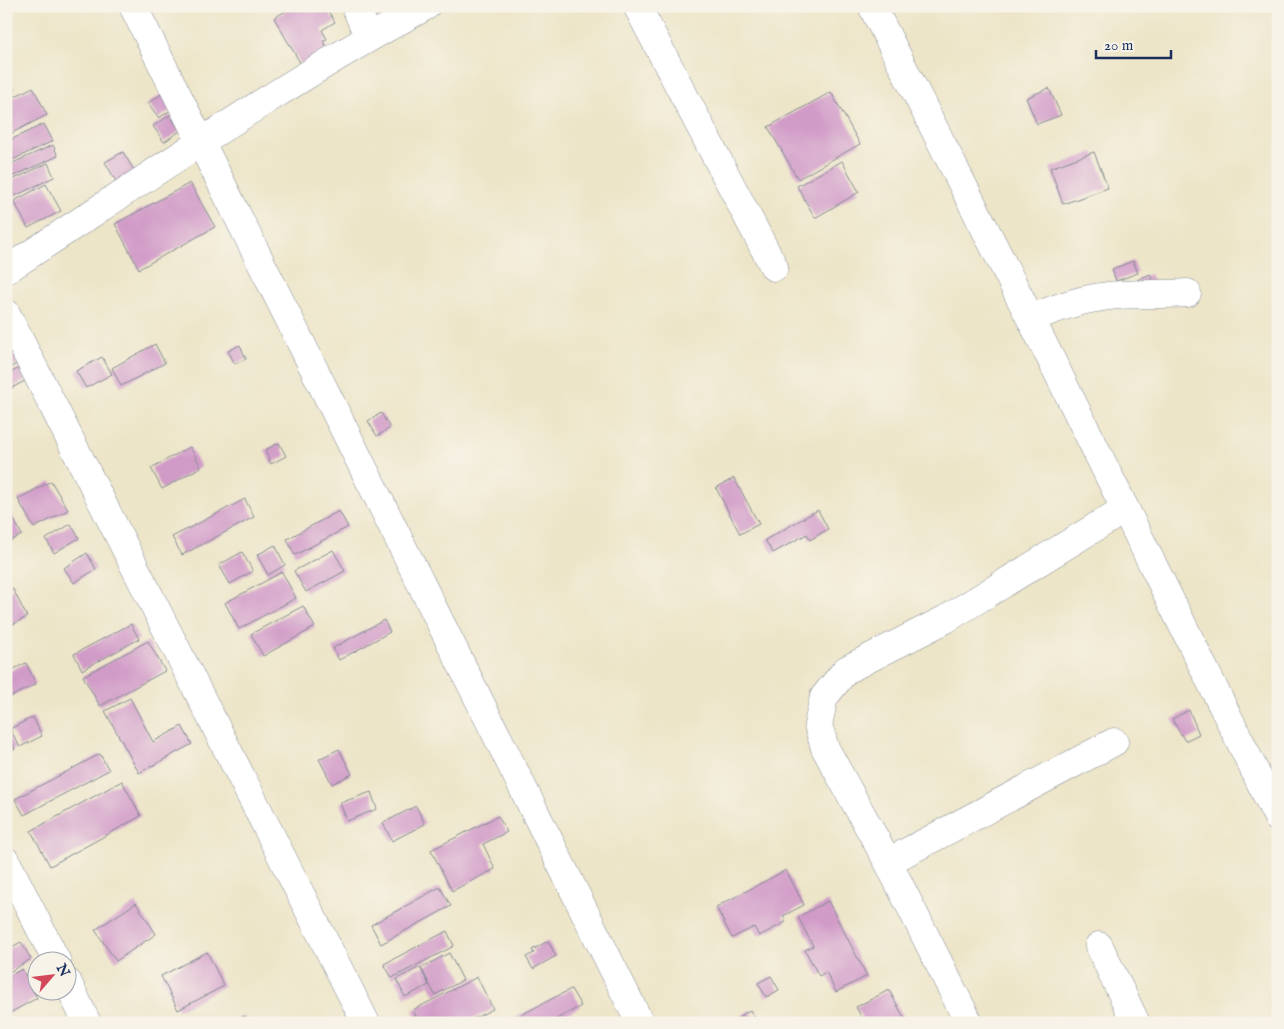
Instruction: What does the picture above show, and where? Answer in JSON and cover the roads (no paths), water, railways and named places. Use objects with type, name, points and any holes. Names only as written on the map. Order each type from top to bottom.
[{"type":"street","points":[[134,6],[640,1023]]},
{"type":"street","points":[[355,6],[369,38]]},
{"type":"street","points":[[6,270],[202,142],[369,38],[426,6]]},
{"type":"street","points":[[638,6],[774,267]]},
{"type":"street","points":[[872,6],[1031,319],[1278,818]]},
{"type":"street","points":[[1031,319],[1062,305],[1086,299],[1111,295],[1188,293]]},
{"type":"street","points":[[6,312],[366,1023]]},
{"type":"street","points":[[969,1023],[888,862],[826,748],[818,725],[824,697],[846,670],[946,620],[1125,509]]},
{"type":"street","points":[[888,862],[1114,742]]},
{"type":"street","points":[[6,861],[52,952]]},
{"type":"street","points":[[1099,946],[1136,1023]]},
{"type":"street","points":[[78,1002],[88,1023]]}]
